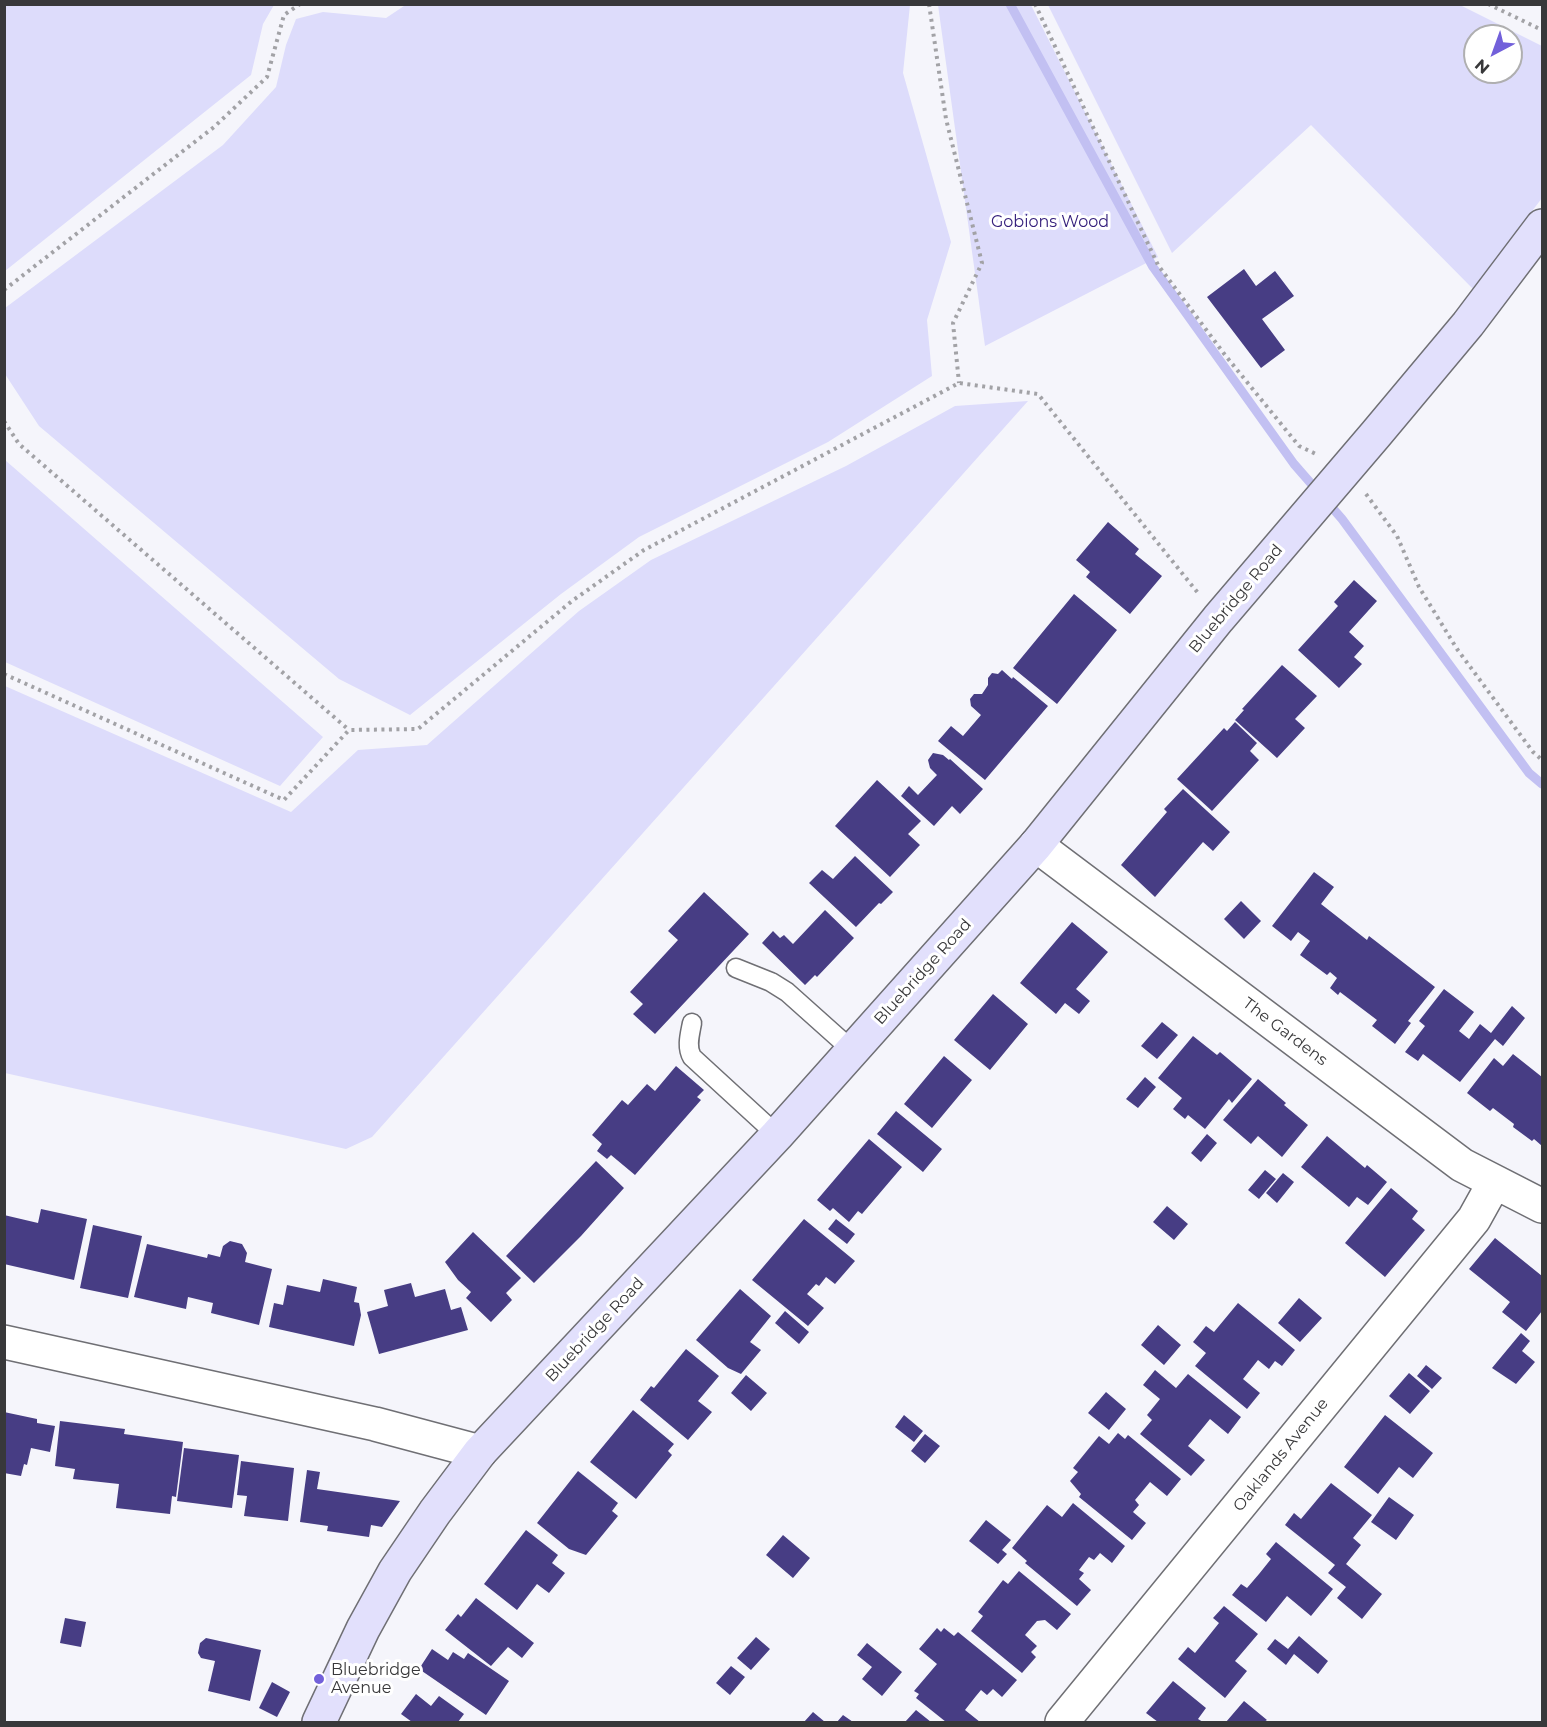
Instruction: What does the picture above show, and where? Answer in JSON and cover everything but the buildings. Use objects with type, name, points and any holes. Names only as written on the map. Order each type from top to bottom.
[{"type":"street","name":"Bluebridge Road","points":[[319,1722],[363,1629],[395,1571],[480,1452],[777,1136],[1036,845],[1218,619],[1468,324],[1542,226]]},
{"type":"street","name":"The Gardens","points":[[1036,845],[1462,1166],[1542,1206]]},
{"type":"street","name":"Oaklands Avenue","points":[[1062,1722],[1474,1219],[1494,1183]]},
{"type":"street","points":[[4,1342],[375,1424],[480,1452]]},
{"type":"lane","points":[[736,968],[771,982],[787,992],[853,1051]]},
{"type":"lane","points":[[692,1023],[689,1052],[692,1057],[777,1136]]},
{"type":"path","points":[[4,290],[214,127],[267,77],[284,15],[300,4]]},
{"type":"path","points":[[929,4],[946,119],[982,263],[953,322],[959,383]]},
{"type":"path","points":[[1035,4],[1158,265],[1225,355],[1299,446]]},
{"type":"path","points":[[1488,4],[1542,30]]},
{"type":"path","points":[[4,421],[19,444],[349,730],[418,729],[572,601],[644,550],[959,383],[1038,394],[1197,592]]},
{"type":"path","points":[[1370,498],[1397,536],[1419,587],[1457,649],[1533,752],[1542,760]]},
{"type":"path","points":[[4,674],[284,800],[349,730]]},
{"type":"green space","points":[[5,4],[274,5],[263,24],[251,75],[5,271]]},
{"type":"green space","points":[[407,4],[910,5],[903,73],[951,242],[927,320],[932,376],[828,442],[639,537],[561,594],[410,715],[339,679],[39,426],[5,374],[5,308],[223,145],[276,87],[286,45],[296,19],[323,12],[386,18]]},
{"type":"green space","name":"Gobions Wood","points":[[938,5],[1031,5],[1158,257],[985,346]]},
{"type":"green space","points":[[1048,5],[1460,5],[1498,24],[1463,24],[1463,84],[1523,84],[1523,36],[1542,46],[1542,198],[1473,289],[1311,125],[1172,253]]},
{"type":"green space","points":[[1028,401],[372,1137],[346,1149],[5,1073],[5,686],[291,812],[358,750],[427,745],[579,611],[651,560],[846,466],[955,406]]},
{"type":"green space","points":[[5,460],[323,737],[280,786],[5,662]]},
{"type":"waterway","points":[[1010,4],[1153,267],[1294,464],[1342,519],[1529,773],[1542,784]]},
{"type":"place","name":"Bluebridge Avenue","points":[[319,1679]]}]
